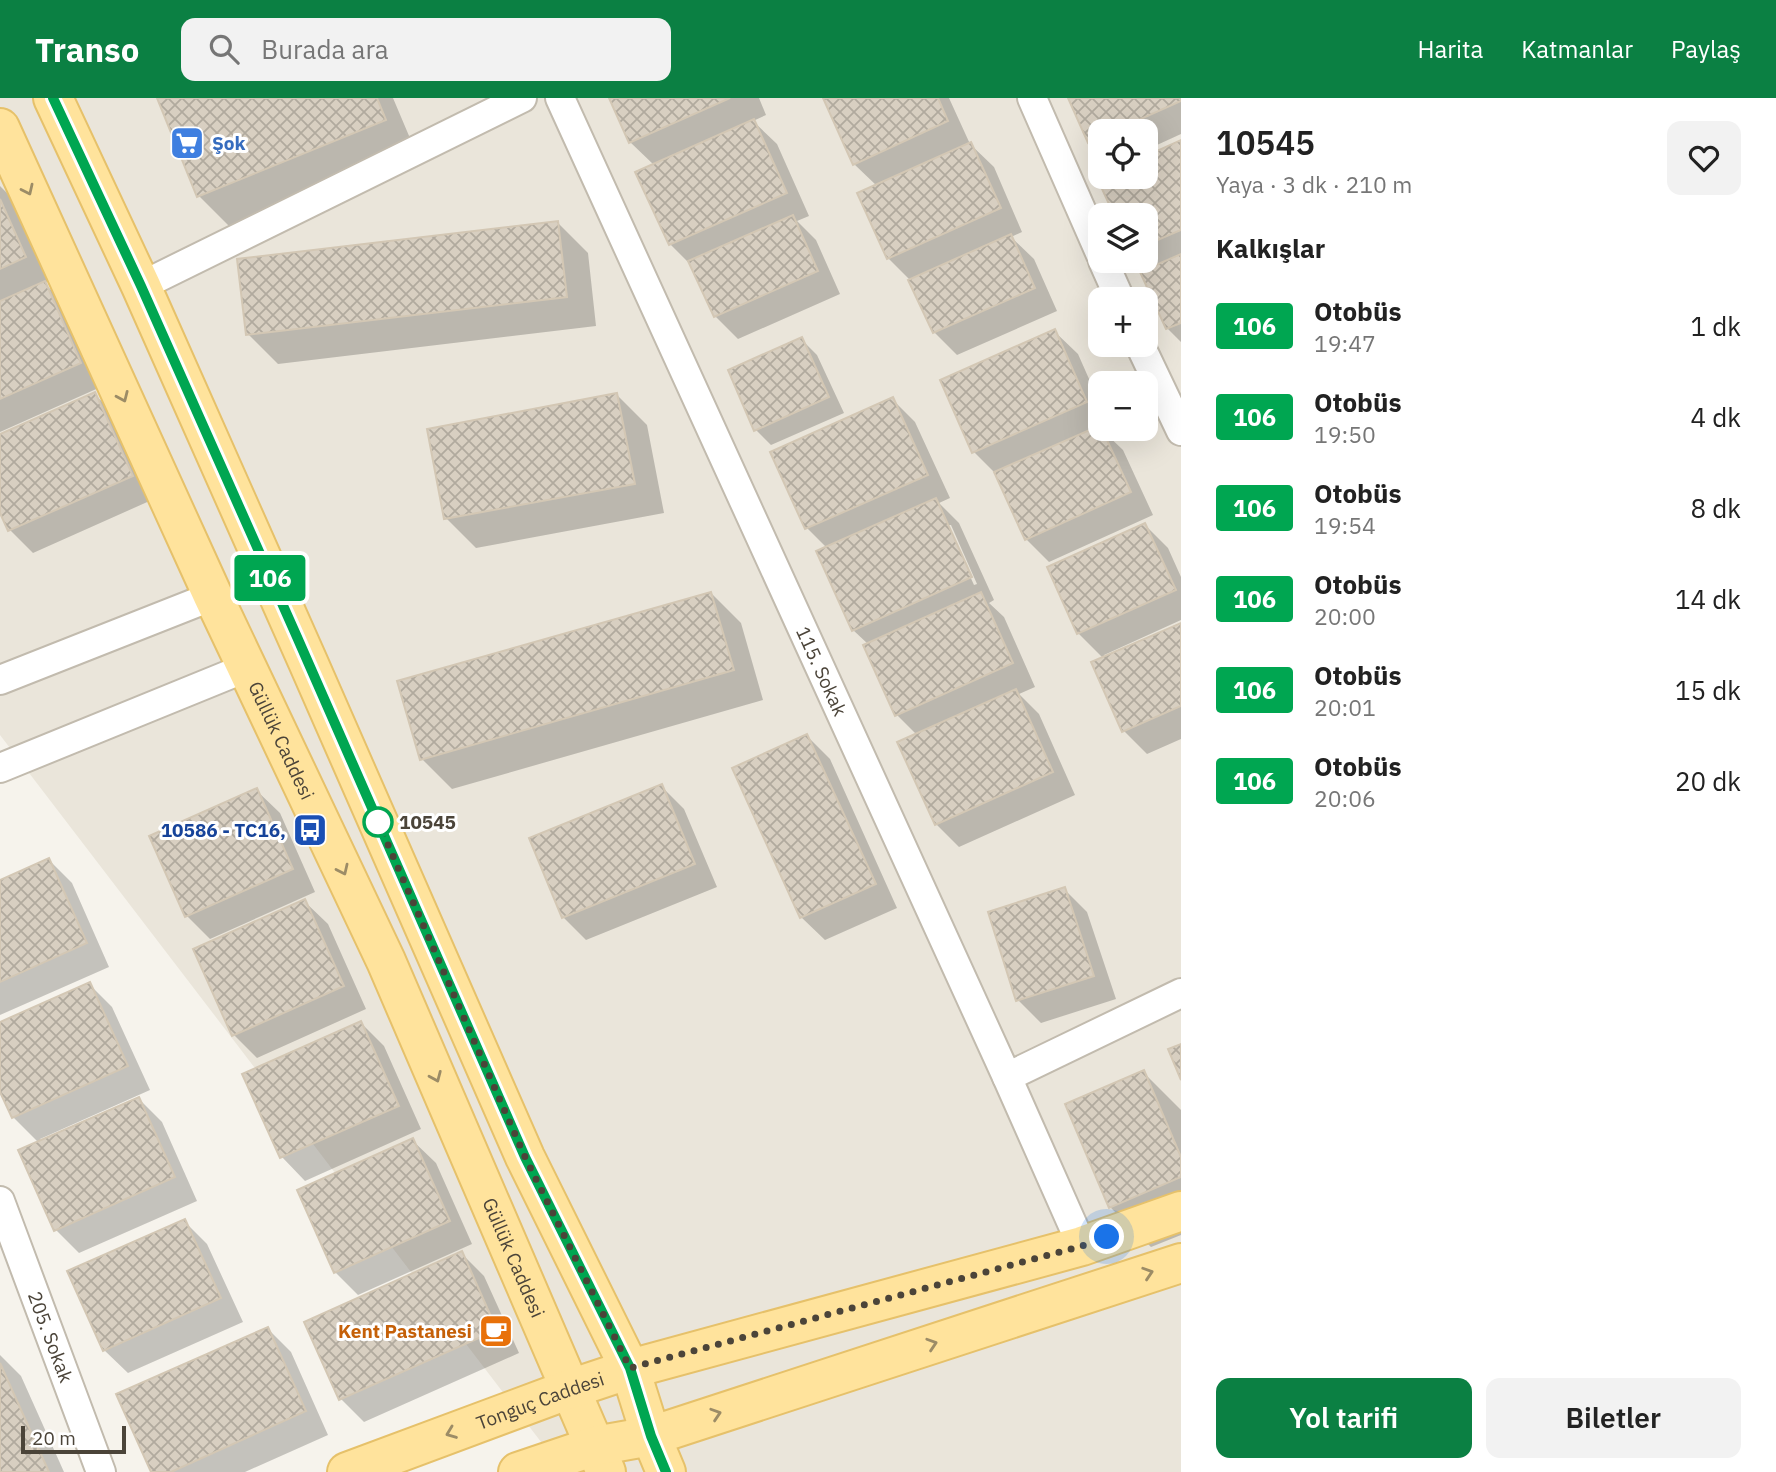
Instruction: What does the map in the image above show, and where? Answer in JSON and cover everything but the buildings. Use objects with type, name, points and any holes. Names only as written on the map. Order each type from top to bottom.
[{"type":"main road","points":[[53,98],[141,286],[525,1157],[630,1368],[651,1436],[666,1472]]},
{"type":"main road","name":"Güllük Caddesi","points":[[0,128],[214,596],[386,961],[600,1459]]},
{"type":"main road","name":"Tonguç Caddesi","points":[[347,1472],[630,1368],[1082,1246],[1181,1210]]},
{"type":"main road","points":[[518,1472],[600,1459],[651,1436],[1181,1263]]},
{"type":"street","points":[[141,286],[522,98]]},
{"type":"street","name":"115. Sokak","points":[[560,98],[1082,1246]]},
{"type":"street","points":[[1032,98],[1088,225]]},
{"type":"street","points":[[1146,357],[1181,430]]},
{"type":"street","points":[[0,680],[214,596]]},
{"type":"street","points":[[0,768],[248,667]]},
{"type":"street","points":[[1007,1077],[1181,993]]},
{"type":"street","name":"205. Sokak","points":[[0,1201],[101,1472]]},
{"type":"shaded area","points":[[0,98],[1181,98],[1181,1472],[564,1472],[0,735]]},
{"type":"bus line","name":"106","points":[[53,98],[141,286],[525,1157],[630,1368],[651,1436],[666,1472]]},
{"type":"place","name":"Şok","points":[[187,143]]},
{"type":"place","name":"10545","points":[[378,822]]},
{"type":"place","name":"10586 - TC16,","points":[[310,830]]},
{"type":"place","name":"Kent Pastanesi","points":[[496,1331]]},
{"type":"route","points":[[378,822],[525,1157],[630,1368],[1107,1237]]}]
